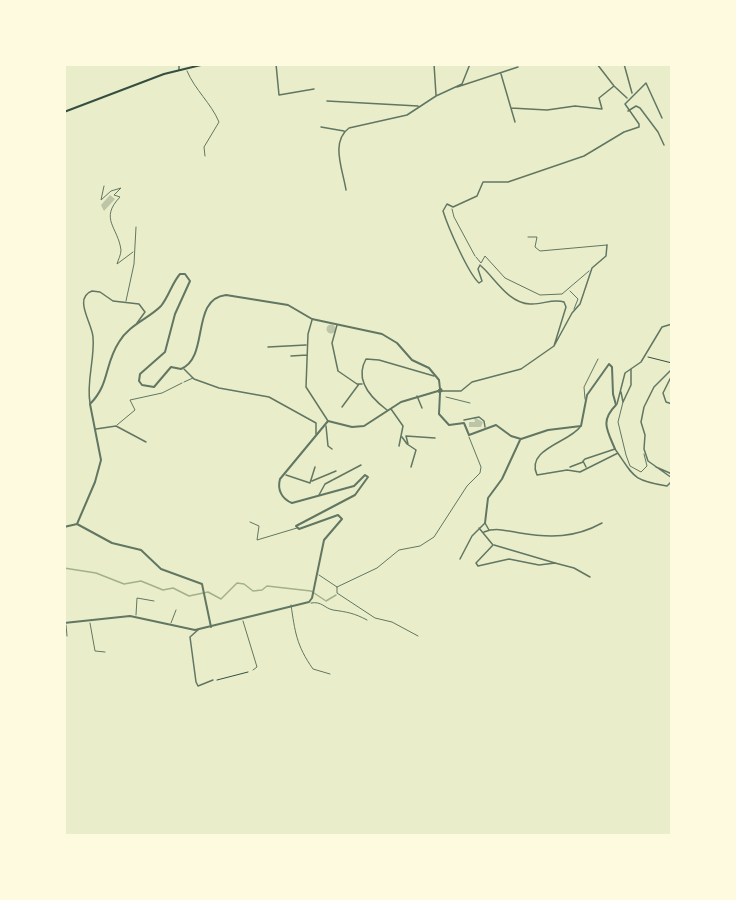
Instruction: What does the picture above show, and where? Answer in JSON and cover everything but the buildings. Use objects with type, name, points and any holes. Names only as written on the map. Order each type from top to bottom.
[{"type":"main road","points":[[64,112],[205,64]]},
{"type":"street","points":[[179,64],[179,71]]},
{"type":"street","points":[[187,64],[187,69]]},
{"type":"street","points":[[276,64],[279,95],[314,89]]},
{"type":"street","points":[[434,64],[436,96]]},
{"type":"street","points":[[321,127],[345,131],[407,115],[436,96],[462,84],[471,64]]},
{"type":"street","points":[[597,64],[614,86],[628,98]]},
{"type":"street","points":[[624,64],[632,94]]},
{"type":"street","points":[[456,87],[518,67]]},
{"type":"street","points":[[501,73],[515,122]]},
{"type":"street","points":[[554,346],[564,316],[564,302],[559,300],[531,304],[518,300],[480,265],[478,269],[482,281],[479,283],[461,253],[445,218],[444,208],[449,204],[453,207],[477,196],[483,182],[508,182],[584,156],[624,132],[639,127],[625,106],[628,98],[646,83],[662,118]]},
{"type":"street","points":[[511,108],[547,110],[575,106],[602,109],[599,98],[614,86]]},
{"type":"street","points":[[327,101],[419,106]]},
{"type":"street","points":[[628,111],[636,106],[640,108],[658,132],[664,145]]},
{"type":"street","points":[[345,131],[338,145],[346,190]]},
{"type":"street","points":[[327,422],[359,427],[370,423],[388,409],[417,396],[440,391],[461,391],[472,382],[521,369],[554,346],[574,310],[580,304],[591,271],[604,259],[607,245]]},
{"type":"street","points":[[137,323],[160,306],[178,276],[183,274],[187,276],[190,281],[175,314],[165,352],[140,374],[139,381],[142,386],[151,388],[171,367],[184,369],[193,378],[229,391],[272,399],[292,412],[316,423],[317,435]]},
{"type":"street","points":[[77,524],[96,483],[101,460],[90,404],[93,336],[82,305],[88,292],[96,292],[127,305],[136,303],[145,309],[145,314],[117,345],[102,392],[90,404]]},
{"type":"street","points":[[184,369],[196,351],[202,321],[211,302],[219,296],[288,305],[312,319],[382,334],[398,343],[412,360],[429,368],[440,382],[441,418],[449,425],[478,417],[484,421],[485,427]]},
{"type":"street","points":[[312,319],[307,355],[307,391],[327,422],[328,446],[332,449]]},
{"type":"street","points":[[672,324],[664,326],[644,357],[624,376],[616,405],[607,414],[606,420],[615,449],[627,470],[641,480],[667,486],[672,479],[655,467],[645,453],[641,422],[644,406],[654,387],[672,369]]},
{"type":"street","points":[[337,325],[332,343],[338,372],[363,384]]},
{"type":"street","points":[[268,347],[308,345]]},
{"type":"street","points":[[291,356],[307,355]]},
{"type":"street","points":[[399,446],[403,426],[388,409],[371,398],[363,384],[364,362],[368,358],[379,360],[435,376]]},
{"type":"street","points":[[616,405],[613,394],[612,367],[609,364],[585,398],[585,414],[581,426],[575,433],[542,453],[535,473],[541,475],[567,470],[580,472],[619,454],[626,455]]},
{"type":"street","points":[[623,402],[631,385],[631,368]]},
{"type":"street","points":[[672,375],[663,393],[666,402],[672,404]]},
{"type":"street","points":[[342,407],[359,384]]},
{"type":"street","points":[[620,391],[623,402]]},
{"type":"street","points":[[417,396],[422,408]]},
{"type":"street","points":[[297,528],[355,495],[368,477],[365,475],[354,486],[292,503],[283,497],[278,485],[327,422]]},
{"type":"street","points":[[464,422],[469,435],[485,427],[496,425],[511,436],[521,439],[552,429],[581,426]]},
{"type":"street","points":[[96,429],[116,426],[146,442]]},
{"type":"street","points":[[408,445],[406,436],[435,438]]},
{"type":"street","points":[[401,437],[416,450],[411,467]]},
{"type":"street","points":[[489,530],[485,523],[488,498],[502,478],[521,439]]},
{"type":"street","points":[[570,467],[615,449]]},
{"type":"street","points":[[583,461],[587,468]]},
{"type":"street","points":[[319,496],[325,485],[361,465]]},
{"type":"street","points":[[312,481],[315,467]]},
{"type":"street","points":[[655,467],[672,474]]},
{"type":"street","points":[[664,470],[671,468]]},
{"type":"street","points":[[285,474],[310,483],[336,471]]},
{"type":"street","points":[[322,477],[325,485]]},
{"type":"street","points":[[213,680],[198,686],[190,637],[199,630],[309,602],[312,598],[324,540],[342,519],[341,516],[297,528]]},
{"type":"street","points":[[460,559],[479,528],[485,523]]},
{"type":"street","points":[[484,532],[489,530],[566,536],[602,523]]},
{"type":"street","points":[[66,525],[77,524],[115,544],[141,550],[161,569],[196,581],[203,586],[211,627]]},
{"type":"street","points":[[479,528],[493,545],[574,568],[590,577]]},
{"type":"street","points":[[493,545],[476,564],[480,566],[509,559],[539,565],[555,563]]},
{"type":"street","points":[[65,623],[136,617],[199,630]]},
{"type":"lane","points":[[187,69],[219,122],[204,147],[205,156]]},
{"type":"lane","points":[[104,186],[101,200],[111,191],[121,188],[114,195],[120,196],[112,204],[111,212],[113,230],[121,252],[117,264],[133,252]]},
{"type":"lane","points":[[453,207],[454,218],[480,265]]},
{"type":"lane","points":[[127,305],[126,292],[134,264],[136,227]]},
{"type":"lane","points":[[528,237],[537,237],[535,247],[540,251],[607,245]]},
{"type":"lane","points":[[476,258],[481,263],[485,256],[503,276],[540,295],[553,296],[568,291],[578,279],[591,271]]},
{"type":"lane","points":[[568,291],[573,292],[578,300],[574,310]]},
{"type":"lane","points":[[585,398],[584,387],[598,359]]},
{"type":"lane","points":[[116,426],[121,419],[135,410],[130,400],[162,393],[193,378]]},
{"type":"lane","points":[[446,397],[470,403]]},
{"type":"lane","points":[[623,402],[618,425],[630,466],[641,472],[647,464],[645,453]]},
{"type":"lane","points":[[337,587],[377,568],[399,550],[420,546],[434,537],[467,486],[480,473],[481,467],[469,435]]},
{"type":"lane","points":[[250,522],[260,526],[257,540],[297,528]]},
{"type":"lane","points":[[318,574],[337,587]]},
{"type":"lane","points":[[337,587],[337,593],[373,617],[392,622],[418,636]]},
{"type":"lane","points":[[136,617],[137,598],[154,601]]},
{"type":"lane","points":[[309,602],[326,604],[332,609],[350,611],[367,620]]},
{"type":"lane","points":[[291,605],[293,631],[304,655],[313,669],[330,674]]},
{"type":"lane","points":[[171,625],[176,610]]},
{"type":"lane","points":[[243,619],[257,667],[253,670]]},
{"type":"lane","points":[[90,621],[95,651],[105,652]]},
{"type":"lane","points":[[65,623],[67,636]]},
{"type":"path","points":[[644,357],[672,363]]},
{"type":"path","points":[[213,680],[253,670]]},
{"type":"waterway","points":[[64,568],[96,573],[124,584],[141,581],[163,590],[173,588],[189,596],[208,592],[221,599],[237,583],[244,584],[253,591],[262,590],[267,586],[311,591],[326,601],[336,595]]}]
